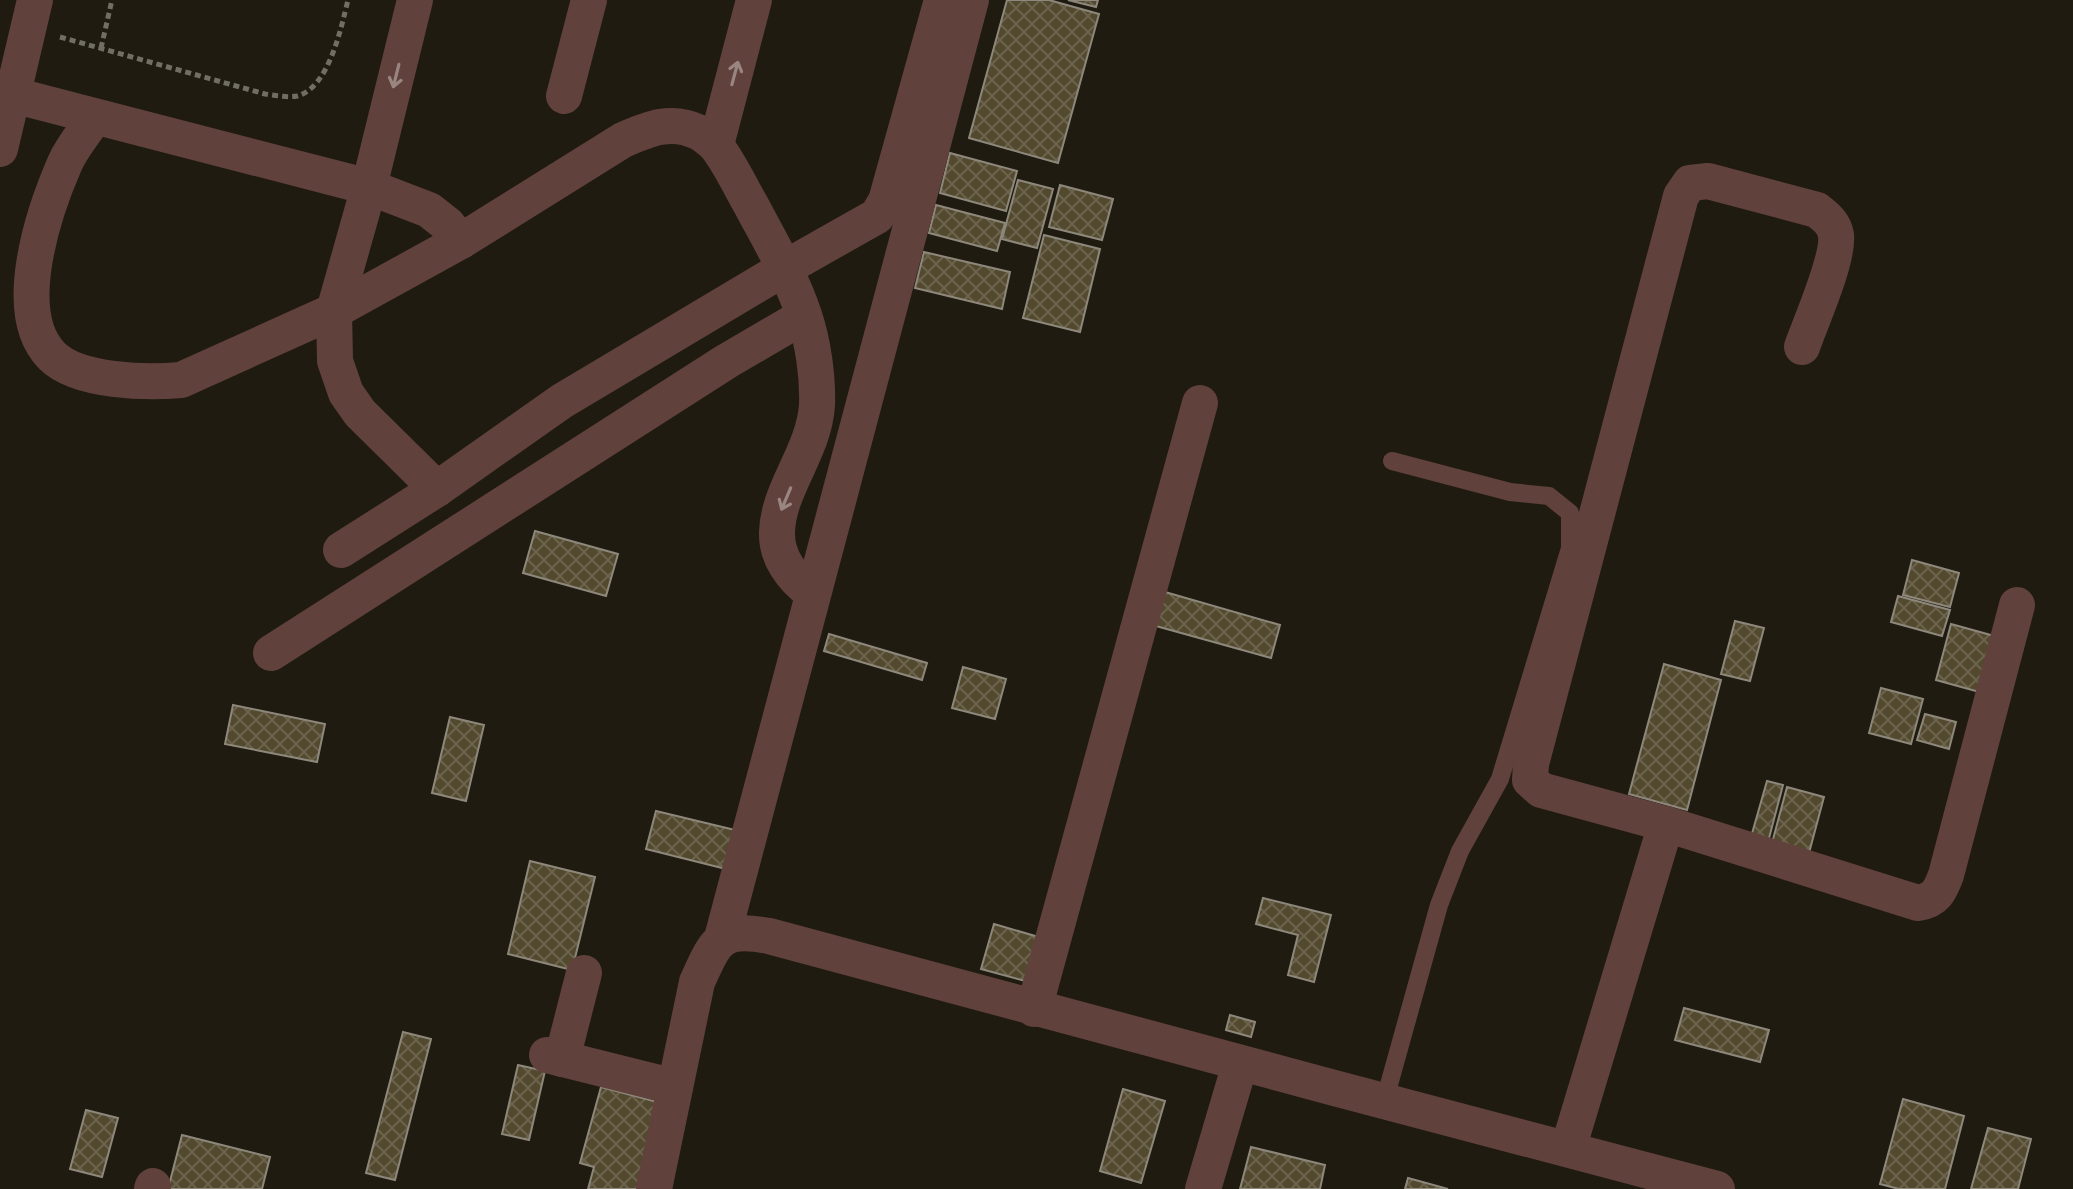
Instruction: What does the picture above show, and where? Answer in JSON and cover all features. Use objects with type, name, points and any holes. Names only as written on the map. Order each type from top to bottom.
[{"type":"street","points":[[415,0],[369,187],[334,311],[335,361],[346,393],[360,413],[437,489]]},
{"type":"street","points":[[564,96],[589,0]]},
{"type":"street","points":[[716,145],[754,0]]},
{"type":"street","points":[[341,550],[437,489],[562,401],[877,216],[886,201],[942,0]]},
{"type":"street","points":[[654,1189],[697,982],[709,955],[722,938],[811,592],[907,248],[971,0]]},
{"type":"street","points":[[0,149],[32,14]]},
{"type":"street","points":[[13,95],[369,187],[429,210],[448,225],[461,241]]},
{"type":"street","points":[[95,117],[66,160],[42,224],[31,311],[40,340],[53,357],[77,370],[121,381],[154,383],[181,380],[334,311],[461,241],[623,140],[652,127],[677,125],[699,132],[716,145],[785,268],[804,316],[826,341],[840,375],[838,412],[825,468],[799,542],[786,565],[792,576],[811,592]]},
{"type":"street","points":[[1802,347],[1834,254],[1836,234],[1830,220],[1817,210],[1708,181],[1690,183],[1681,196],[1531,764],[1530,780],[1541,790],[1666,824],[1918,903],[1930,901],[1939,893],[1946,875],[2017,605]]},
{"type":"street","points":[[271,653],[727,361],[804,316]]},
{"type":"street","points":[[1034,1009],[1200,403]]},
{"type":"street","points":[[1568,1149],[1666,824]]},
{"type":"street","points":[[722,938],[743,931],[769,936],[1717,1189]]},
{"type":"street","points":[[584,973],[555,1057],[675,1087]]},
{"type":"street","points":[[1203,1189],[1240,1064]]},
{"type":"lane","points":[[1385,1099],[1439,905],[1460,851],[1500,779],[1570,548],[1570,513],[1549,496],[1510,492],[1392,461]]},
{"type":"path","points":[[101,48],[112,0]]},
{"type":"path","points":[[32,14],[101,48],[265,94],[297,96],[319,81],[334,52],[348,0]]},
{"type":"building","points":[[1007,0],[1049,0],[1099,14],[1058,163],[969,138]]},
{"type":"building","points":[[1068,0],[1098,0],[1096,7]]},
{"type":"building","points":[[950,153],[1017,171],[1006,211],[940,193]]},
{"type":"building","points":[[1018,180],[1053,189],[1037,248],[1002,239]]},
{"type":"building","points":[[1060,185],[1113,199],[1102,240],[1049,227]]},
{"type":"building","points":[[936,205],[1005,223],[997,251],[929,233]]},
{"type":"building","points":[[1044,235],[1100,249],[1080,332],[1023,318]]},
{"type":"building","points":[[924,252],[1010,272],[1002,309],[915,288]]},
{"type":"building","points":[[535,531],[618,554],[606,596],[523,573]]},
{"type":"building","points":[[1912,560],[1959,573],[1950,607],[1903,595]]},
{"type":"building","points":[[1165,592],[1280,625],[1271,658],[1156,626]]},
{"type":"building","points":[[1898,596],[1950,610],[1942,636],[1891,622]]},
{"type":"building","points":[[1735,621],[1764,628],[1750,681],[1721,674]]},
{"type":"building","points":[[1951,624],[1998,637],[1983,693],[1936,680]]},
{"type":"building","points":[[829,634],[927,663],[922,680],[824,651]]},
{"type":"building","points":[[1664,664],[1721,680],[1687,810],[1629,794]]},
{"type":"building","points":[[963,667],[1006,679],[995,719],[952,708]]},
{"type":"building","points":[[1881,688],[1923,699],[1911,744],[1869,733]]},
{"type":"building","points":[[233,705],[325,724],[317,762],[225,744]]},
{"type":"building","points":[[1925,714],[1956,722],[1949,749],[1917,740]]},
{"type":"building","points":[[450,717],[484,725],[466,801],[432,793]]},
{"type":"building","points":[[1767,781],[1783,785],[1768,842],[1751,837]]},
{"type":"building","points":[[1787,787],[1824,797],[1809,853],[1772,843]]},
{"type":"building","points":[[656,811],[735,830],[726,869],[646,849]]},
{"type":"building","points":[[530,861],[595,877],[572,970],[508,954]]},
{"type":"building","points":[[1263,898],[1331,915],[1314,982],[1288,975],[1298,935],[1256,924]]},
{"type":"building","points":[[994,924],[1042,938],[1029,982],[981,969]]},
{"type":"building","points":[[1684,1008],[1769,1030],[1760,1062],[1675,1040]]},
{"type":"building","points":[[1230,1015],[1255,1022],[1251,1037],[1226,1030]]},
{"type":"building","points":[[403,1032],[431,1039],[395,1180],[366,1173]]},
{"type":"building","points":[[518,1065],[545,1071],[529,1140],[502,1134]]},
{"type":"building","points":[[601,1087],[661,1103],[637,1189],[588,1189],[594,1167],[580,1163]]},
{"type":"building","points":[[1123,1089],[1165,1101],[1141,1183],[1100,1171]]},
{"type":"building","points":[[1903,1099],[1964,1116],[1945,1189],[1899,1189],[1880,1184]]},
{"type":"building","points":[[86,1110],[118,1118],[102,1177],[70,1169]]},
{"type":"building","points":[[1988,1128],[2031,1139],[2018,1189],[1971,1189]]},
{"type":"building","points":[[182,1135],[270,1157],[262,1189],[168,1189]]},
{"type":"building","points":[[1251,1147],[1325,1165],[1320,1189],[1240,1189]]},
{"type":"building","points":[[1408,1178],[1448,1189],[1405,1189]]}]
